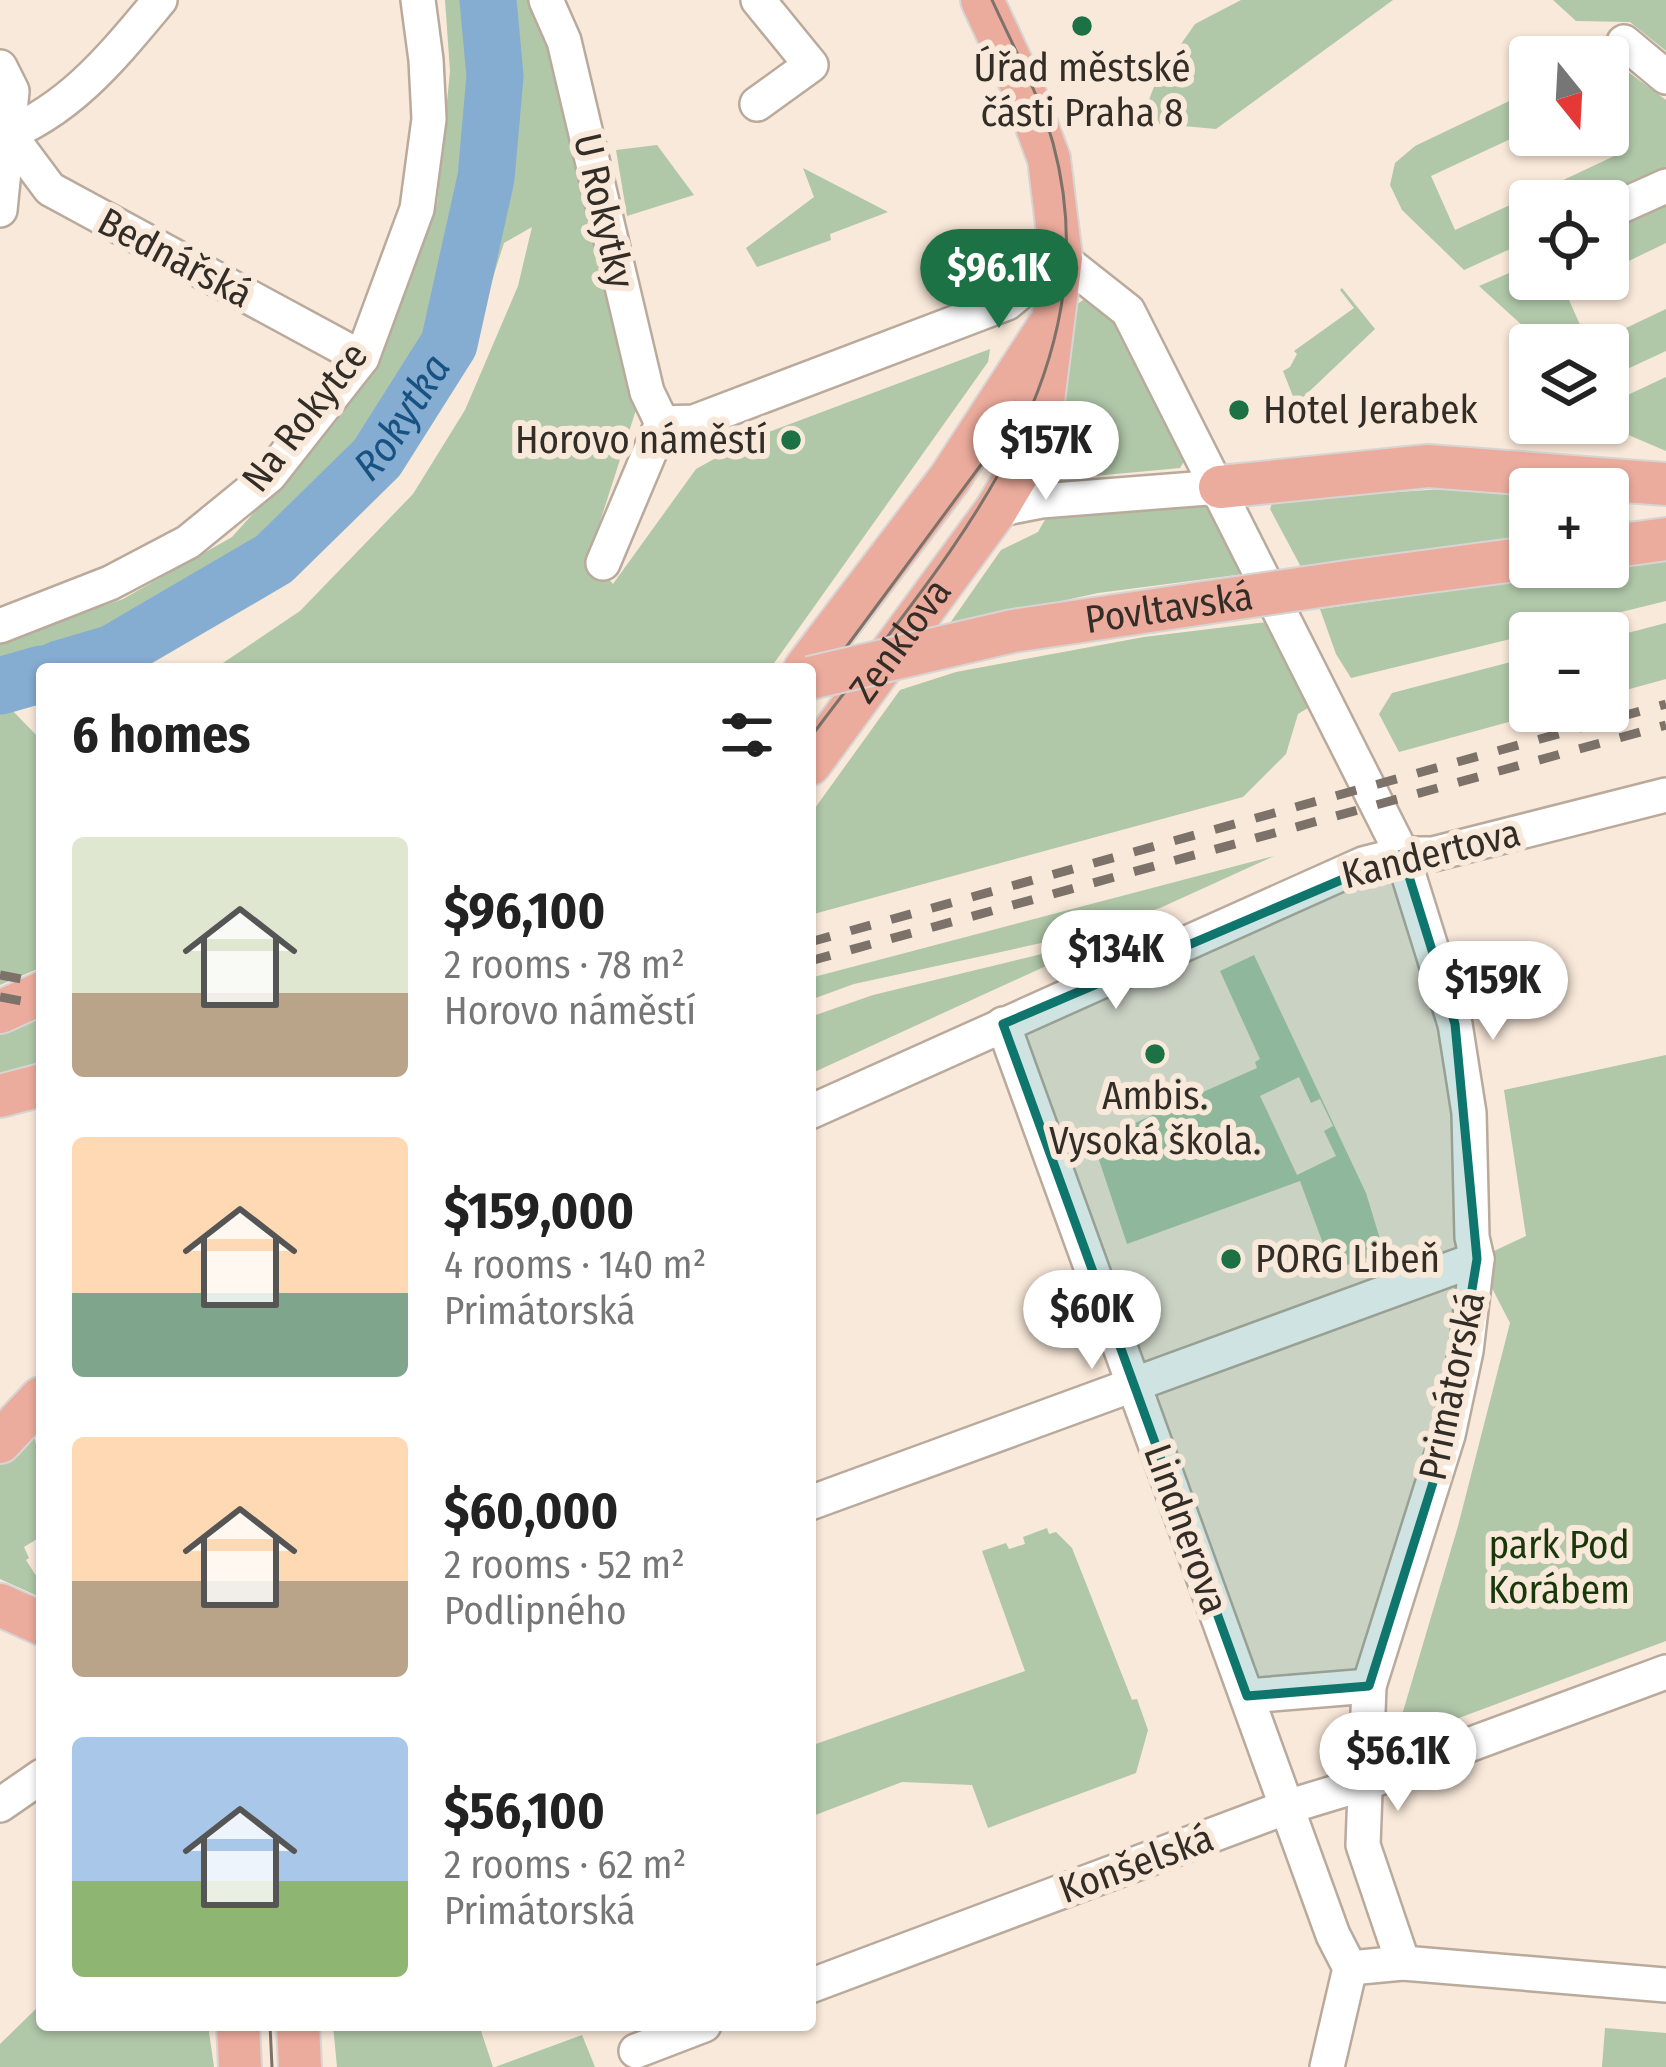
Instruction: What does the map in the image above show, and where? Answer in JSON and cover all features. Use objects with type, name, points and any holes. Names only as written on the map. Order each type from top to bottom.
[{"type":"main road","name":"Zenklova","points":[[816,756],[996,510],[1040,425],[1061,258],[1049,159],[982,0]]},
{"type":"main road","name":"Zenklova","points":[[810,663],[960,463],[1055,316]]},
{"type":"main road","points":[[1220,487],[1428,466],[1666,484]]},
{"type":"main road","points":[[1629,544],[1666,539]]},
{"type":"main road","name":"Povltavská","points":[[816,677],[1012,631],[1509,561]]},
{"type":"main road","points":[[0,1012],[36,996]]},
{"type":"main road","points":[[0,1096],[36,1087]]},
{"type":"main road","points":[[0,1410],[36,1401]]},
{"type":"main road","points":[[0,1425],[36,1403]]},
{"type":"main road","points":[[0,1442],[36,1405]]},
{"type":"main road","points":[[0,1605],[36,1621]]},
{"type":"main road","points":[[238,2031],[240,2067]]},
{"type":"main road","points":[[298,2031],[300,2067]]},
{"type":"street","points":[[5,136],[64,102],[94,78],[160,0]]},
{"type":"street","name":"Na Rokytce","points":[[0,626],[110,583],[188,542],[268,476],[362,358],[417,209],[429,119],[418,0]]},
{"type":"street","name":"U Rokytky","points":[[546,0],[565,41],[647,392],[662,423]]},
{"type":"street","points":[[757,104],[811,65],[758,0]]},
{"type":"street","points":[[1629,46],[1666,77]]},
{"type":"street","points":[[0,67],[12,91],[0,210]]},
{"type":"street","name":"Bednářská","points":[[5,136],[50,190],[362,358]]},
{"type":"street","points":[[1629,203],[1666,186]]},
{"type":"street","points":[[603,563],[662,423],[694,422],[1007,303],[1061,258]]},
{"type":"street","name":"Primátorská","points":[[1061,258],[1128,311],[1220,487],[1402,854],[1455,1024],[1469,1113],[1472,1237],[1477,1259],[1466,1351],[1448,1435],[1369,1686],[1363,1784],[1363,1845],[1403,1963]]},
{"type":"street","points":[[996,510],[1040,501],[1220,487]]},
{"type":"street","name":"Kandertova","points":[[816,1109],[1363,864],[1402,854],[1433,854],[1666,795]]},
{"type":"street","name":"Lindnerova","points":[[1004,1024],[1287,1808],[1350,1968]]},
{"type":"street","points":[[816,1501],[1477,1259]]},
{"type":"street","name":"Konšelská","points":[[816,1984],[1666,1672]]},
{"type":"street","points":[[1247,1696],[1369,1686]]},
{"type":"street","points":[[0,1805],[36,1780]]},
{"type":"street","points":[[1328,2067],[1350,1968],[1403,1963],[1666,1985]]},
{"type":"street","points":[[637,2048],[687,2031]]},
{"type":"highlighted area","points":[[1402,854],[1455,1024],[1477,1259],[1448,1435],[1369,1686],[1247,1696],[1003,1024]]},
{"type":"green space","points":[[445,0],[528,0],[559,48],[636,410],[597,531],[596,565],[613,584],[696,469],[750,439],[990,349],[988,362],[774,663],[223,663],[300,611],[413,494],[465,410],[518,286],[532,227],[504,243],[464,368],[402,460],[295,563],[150,652],[120,663],[36,663],[36,695],[8,706],[36,735],[36,970],[0,985],[0,641],[123,599],[232,537],[324,434],[367,379],[437,205],[450,71]]},
{"type":"green space","points":[[1241,0],[1393,0],[1216,129],[1140,122],[1158,77],[1195,24]]},
{"type":"green space","points":[[1553,0],[1666,0],[1666,51],[1630,22],[1576,21]]},
{"type":"green space","points":[[1629,73],[1666,100],[1666,174],[1629,190],[1629,180],[1563,180],[1614,156],[1629,156]]},
{"type":"green space","points":[[1509,101],[1509,140],[1431,176],[1455,230],[1509,206],[1509,250],[1464,270],[1402,210],[1390,185],[1395,163],[1415,146]]},
{"type":"green space","points":[[657,145],[694,195],[627,216],[616,150]]},
{"type":"green space","points":[[803,168],[888,212],[830,234],[831,240],[757,267],[746,248],[814,197]]},
{"type":"green space","points":[[1666,201],[1666,243],[1629,261],[1629,218]]},
{"type":"green space","points":[[1509,273],[1509,300],[1569,300],[1580,324],[1521,324],[1479,286]]},
{"type":"green space","points":[[1342,288],[1375,329],[1296,404],[1283,371],[1290,367],[1297,354],[1294,351],[1354,308]]},
{"type":"green space","points":[[1086,298],[1115,319],[1186,458],[1180,468],[1062,479],[1076,413],[1062,402],[1076,305]]},
{"type":"green space","points":[[1666,309],[1666,351],[1629,368],[1629,327]]},
{"type":"green space","points":[[1666,377],[1666,451],[1629,435],[1629,394]]},
{"type":"green space","points":[[1509,486],[1509,542],[1301,567],[1270,509],[1273,500]]},
{"type":"green space","points":[[1211,505],[1244,574],[1098,593],[948,626],[1001,550],[1038,532],[1047,516]]},
{"type":"green space","points":[[1666,560],[1666,601],[1621,612],[1509,612],[1509,639],[1351,678],[1336,654],[1320,609],[1509,582],[1509,588],[1629,588],[1629,565]]},
{"type":"green space","points":[[1267,622],[1311,706],[1298,714],[1286,754],[1243,797],[816,913],[816,807],[900,690],[956,672],[1144,637]]},
{"type":"green space","points":[[1666,623],[1666,679],[1629,689],[1629,633]]},
{"type":"green space","points":[[1509,662],[1509,722],[1399,752],[1379,714],[1392,693]]},
{"type":"green space","points":[[1274,856],[1160,908],[1078,935],[854,984],[816,998],[816,976]]},
{"type":"green space","points":[[1107,938],[816,1071],[816,1015],[873,995]]},
{"type":"green space","points":[[1254,955],[1366,1193],[1384,1252],[1347,1265],[1339,1244],[1325,1249],[1300,1181],[1127,1244],[1091,1136],[1096,1141],[1159,1112],[1158,1106],[1191,1091],[1194,1096],[1257,1068],[1255,1062],[1260,1059],[1220,971]],"holes":[[[1299,1077],[1311,1103],[1320,1099],[1333,1126],[1324,1131],[1336,1156],[1297,1175],[1260,1096]]]},
{"type":"green space","points":[[36,1015],[36,1071],[0,1080],[0,1033]]},
{"type":"green space","name":"park Pod Korábem","points":[[1666,1055],[1666,1641],[1424,1731],[1399,1725],[1458,1526],[1510,1323],[1477,1259],[1526,1236],[1504,1090]]},
{"type":"green space","points":[[21,1439],[35,1439],[36,1540],[24,1547],[36,1576],[36,1595],[0,1579],[0,1460]]},
{"type":"green space","points":[[1047,1528],[1072,1548],[1148,1730],[1136,1773],[988,1828],[972,1785],[902,1782],[816,1815],[816,1744],[1025,1671],[982,1551],[1006,1543],[1009,1549],[1025,1544],[1023,1537]]},
{"type":"green space","points":[[36,2009],[36,2031],[209,2031],[214,2067],[0,2067],[0,2044]]},
{"type":"green space","points":[[1605,2028],[1666,2033],[1666,2067],[1602,2067]]},
{"type":"green space","points":[[334,2031],[481,2031],[493,2067],[337,2067]]},
{"type":"green space","points":[[582,2035],[595,2067],[495,2067]]},
{"type":"waterway","name":"Rokytka","points":[[79,663],[113,653],[274,559],[377,458],[449,344],[486,178],[495,76],[488,0]]},
{"type":"waterway","name":"Rokytka","points":[[0,686],[36,676]]},
{"type":"tram line","points":[[816,730],[912,605],[1004,464],[1039,389],[1060,311],[1066,229],[1053,143],[992,0]]},
{"type":"tram line","points":[[816,688],[1000,439]]},
{"type":"tram line","points":[[270,2031],[272,2067]]},
{"type":"railway","points":[[816,940],[1666,704]]},
{"type":"railway","points":[[816,959],[1666,725]]},
{"type":"railway","points":[[0,975],[36,982]]},
{"type":"railway","points":[[0,997],[36,1004]]},
{"type":"place","name":"Úřad městské části Praha 8","points":[[1082,26]]},
{"type":"place","name":"Hotel Jerabek","points":[[1239,410]]},
{"type":"place","name":"Horovo náměstí","points":[[791,440]]},
{"type":"place","name":"Ambis. Vysoká škola.","points":[[1155,1054]]},
{"type":"place","name":"PORG Libeň","points":[[1231,1259]]}]
